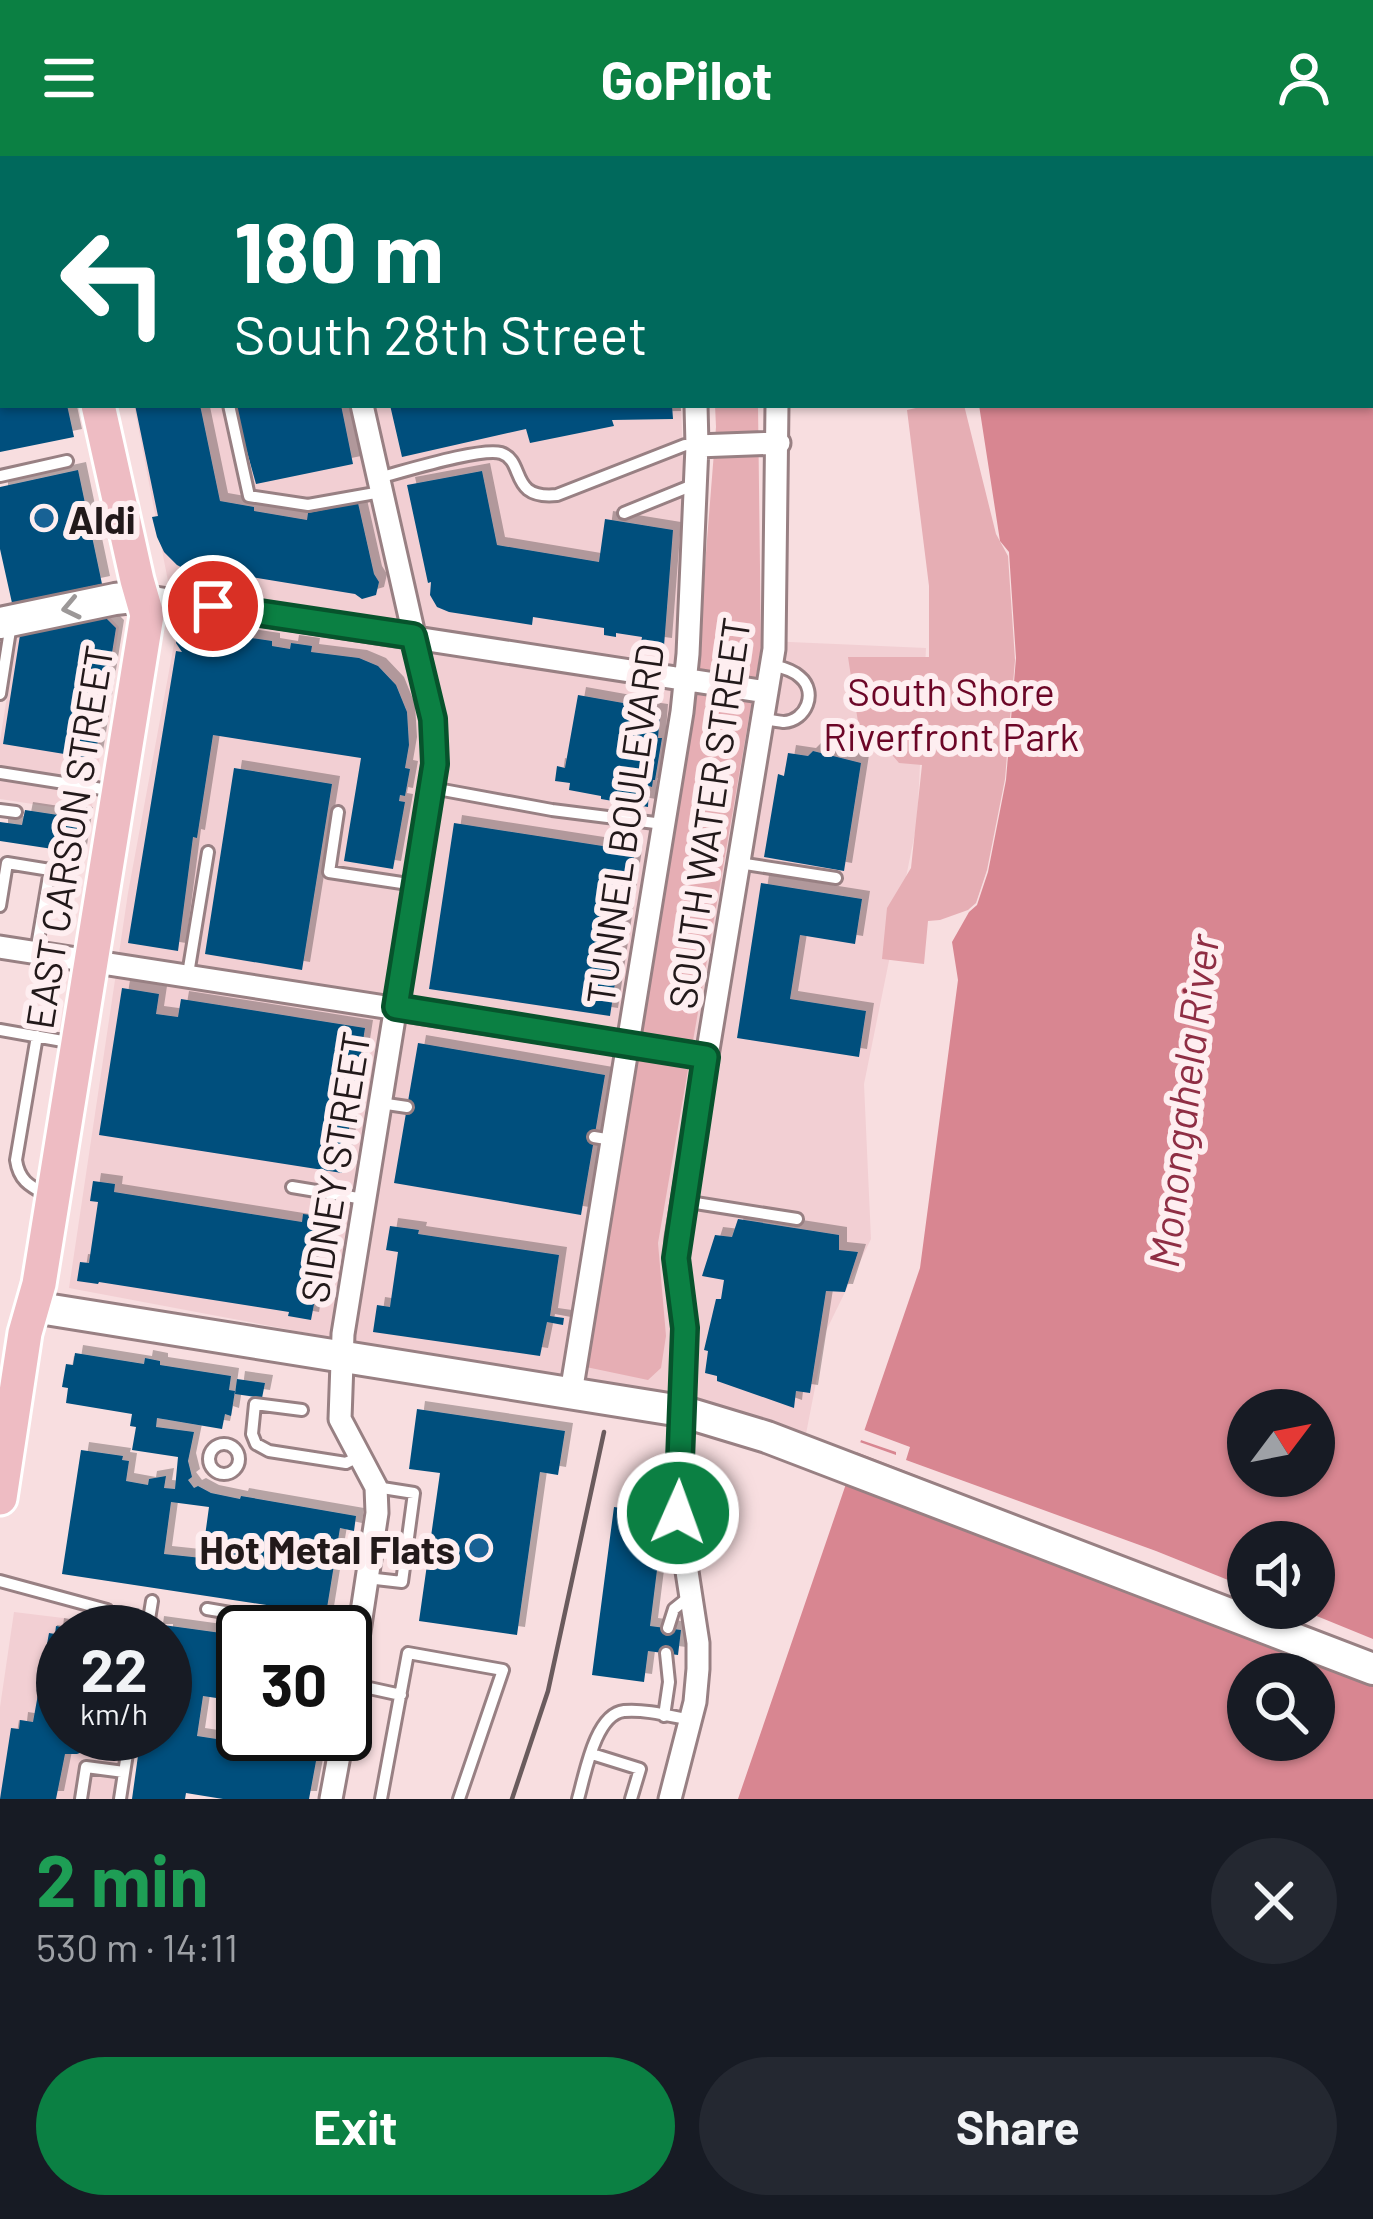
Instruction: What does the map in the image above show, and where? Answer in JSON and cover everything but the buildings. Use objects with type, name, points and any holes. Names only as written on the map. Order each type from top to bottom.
[{"type":"main road","name":"EAST CARSON STREET","points":[[0,1498],[8,1396],[32,1307],[52,1198],[147,615],[99,408]]},
{"type":"main road","points":[[6,622],[142,596]]},
{"type":"main road","points":[[32,1307],[681,1411],[808,1452],[1373,1669]]},
{"type":"street","name":"SIDNEY STREET","points":[[363,408],[433,719],[435,764],[343,1334],[340,1420],[376,1487]]},
{"type":"street","name":"TUNNEL BOULEVARD","points":[[571,1393],[603,1139],[627,1044],[685,680],[696,408]]},
{"type":"street","name":"SOUTH WATER STREET","points":[[670,1799],[698,1669],[678,1513],[685,1328],[676,1258],[772,665],[777,408]]},
{"type":"street","points":[[698,446],[778,443]]},
{"type":"street","points":[[142,596],[767,692]]},
{"type":"street","points":[[0,946],[706,1057]]},
{"type":"street","points":[[358,1605],[368,1578],[376,1487]]},
{"type":"street","points":[[331,1799],[339,1761]]},
{"type":"lane","points":[[230,408],[249,496],[308,505],[479,454],[502,453],[513,462],[526,489],[541,496],[557,495],[685,446],[698,446]]},
{"type":"lane","points":[[0,476],[67,461]]},
{"type":"lane","points":[[624,513],[696,484]]},
{"type":"lane","points":[[0,694],[6,622]]},
{"type":"lane","points":[[763,718],[786,722],[798,718],[808,701],[805,680],[772,665]]},
{"type":"lane","points":[[0,772],[118,792]]},
{"type":"lane","points":[[432,788],[663,824]]},
{"type":"lane","points":[[0,810],[16,812]]},
{"type":"lane","points":[[338,812],[329,872],[417,885]]},
{"type":"lane","points":[[188,974],[208,852]]},
{"type":"lane","points":[[0,906],[8,862],[50,870],[36,952]]},
{"type":"lane","points":[[739,863],[836,878]]},
{"type":"lane","points":[[0,1030],[77,1043]]},
{"type":"lane","points":[[38,1036],[16,1160],[25,1183],[52,1198]]},
{"type":"lane","points":[[380,1103],[407,1107]]},
{"type":"lane","points":[[292,1187],[364,1198]]},
{"type":"lane","points":[[683,1201],[797,1219]]},
{"type":"lane","points":[[302,1410],[255,1404],[252,1434],[256,1444],[268,1451],[346,1463],[358,1457]]},
{"type":"lane","points":[[238,1453],[256,1444]]},
{"type":"lane","points":[[368,1578],[402,1582],[414,1493],[376,1487]]},
{"type":"lane","points":[[0,1580],[89,1605]]},
{"type":"lane","points":[[668,1628],[674,1610],[691,1595]]},
{"type":"lane","points":[[151,1605],[152,1600]]},
{"type":"lane","points":[[207,1609],[216,1611]]},
{"type":"lane","points":[[381,1799],[408,1653],[502,1670],[459,1799]]},
{"type":"lane","points":[[664,1716],[669,1682],[666,1653]]},
{"type":"lane","points":[[372,1689],[401,1695]]},
{"type":"lane","points":[[578,1799],[604,1722],[611,1715],[622,1711],[690,1720]]},
{"type":"lane","points":[[592,1754],[640,1769],[631,1799]]},
{"type":"lane","points":[[120,1799],[126,1761]]},
{"type":"lane","points":[[81,1799],[86,1767],[124,1772]]},
{"type":"shaded area","points":[[135,408],[681,408],[684,490],[677,637],[926,648],[917,823],[864,1084],[871,1239],[826,1331],[805,1439],[418,1354],[69,1288],[128,893],[177,628]]},
{"type":"shaded area","points":[[106,613],[119,627],[91,813],[0,799],[0,741],[17,632]]},
{"type":"shaded area","points":[[14,1612],[36,1615],[36,1761],[121,1761],[117,1799],[0,1799],[0,1707]]},
{"type":"green space","points":[[715,408],[758,408],[761,648],[658,1243],[666,1336],[661,1368],[648,1380],[586,1367],[697,666]]},
{"type":"green space","name":"South Shore Riverfront Park","points":[[965,408],[996,534],[1008,556],[1015,660],[1005,779],[987,870],[976,903],[968,910],[928,921],[924,964],[882,959],[887,908],[911,868],[922,765],[899,763],[888,750],[860,735],[848,657],[929,657],[929,586],[907,410]]},
{"type":"water","name":"Monongahela River","points":[[979,408],[1373,408],[1373,1799],[738,1799],[920,1268],[958,980],[952,942],[977,905],[988,872],[1006,780],[1016,658],[1009,552],[1000,541]]},
{"type":"pier","points":[[859,1428],[910,1447],[906,1460],[1227,1580],[1227,1596],[851,1450],[854,1440],[896,1455],[855,1438]]},
{"type":"pier","points":[[1335,1624],[1373,1639],[1373,1654],[1310,1629],[1335,1629]]},
{"type":"railway","points":[[512,1799],[548,1691],[604,1432]]},
{"type":"place","name":"Aldi","points":[[44,518]]},
{"type":"place","name":"Hot Metal Flats","points":[[479,1548]]},
{"type":"route","points":[[213,606],[413,636],[433,719],[435,764],[396,1007],[706,1057],[677,1238],[685,1328],[678,1513]]}]
